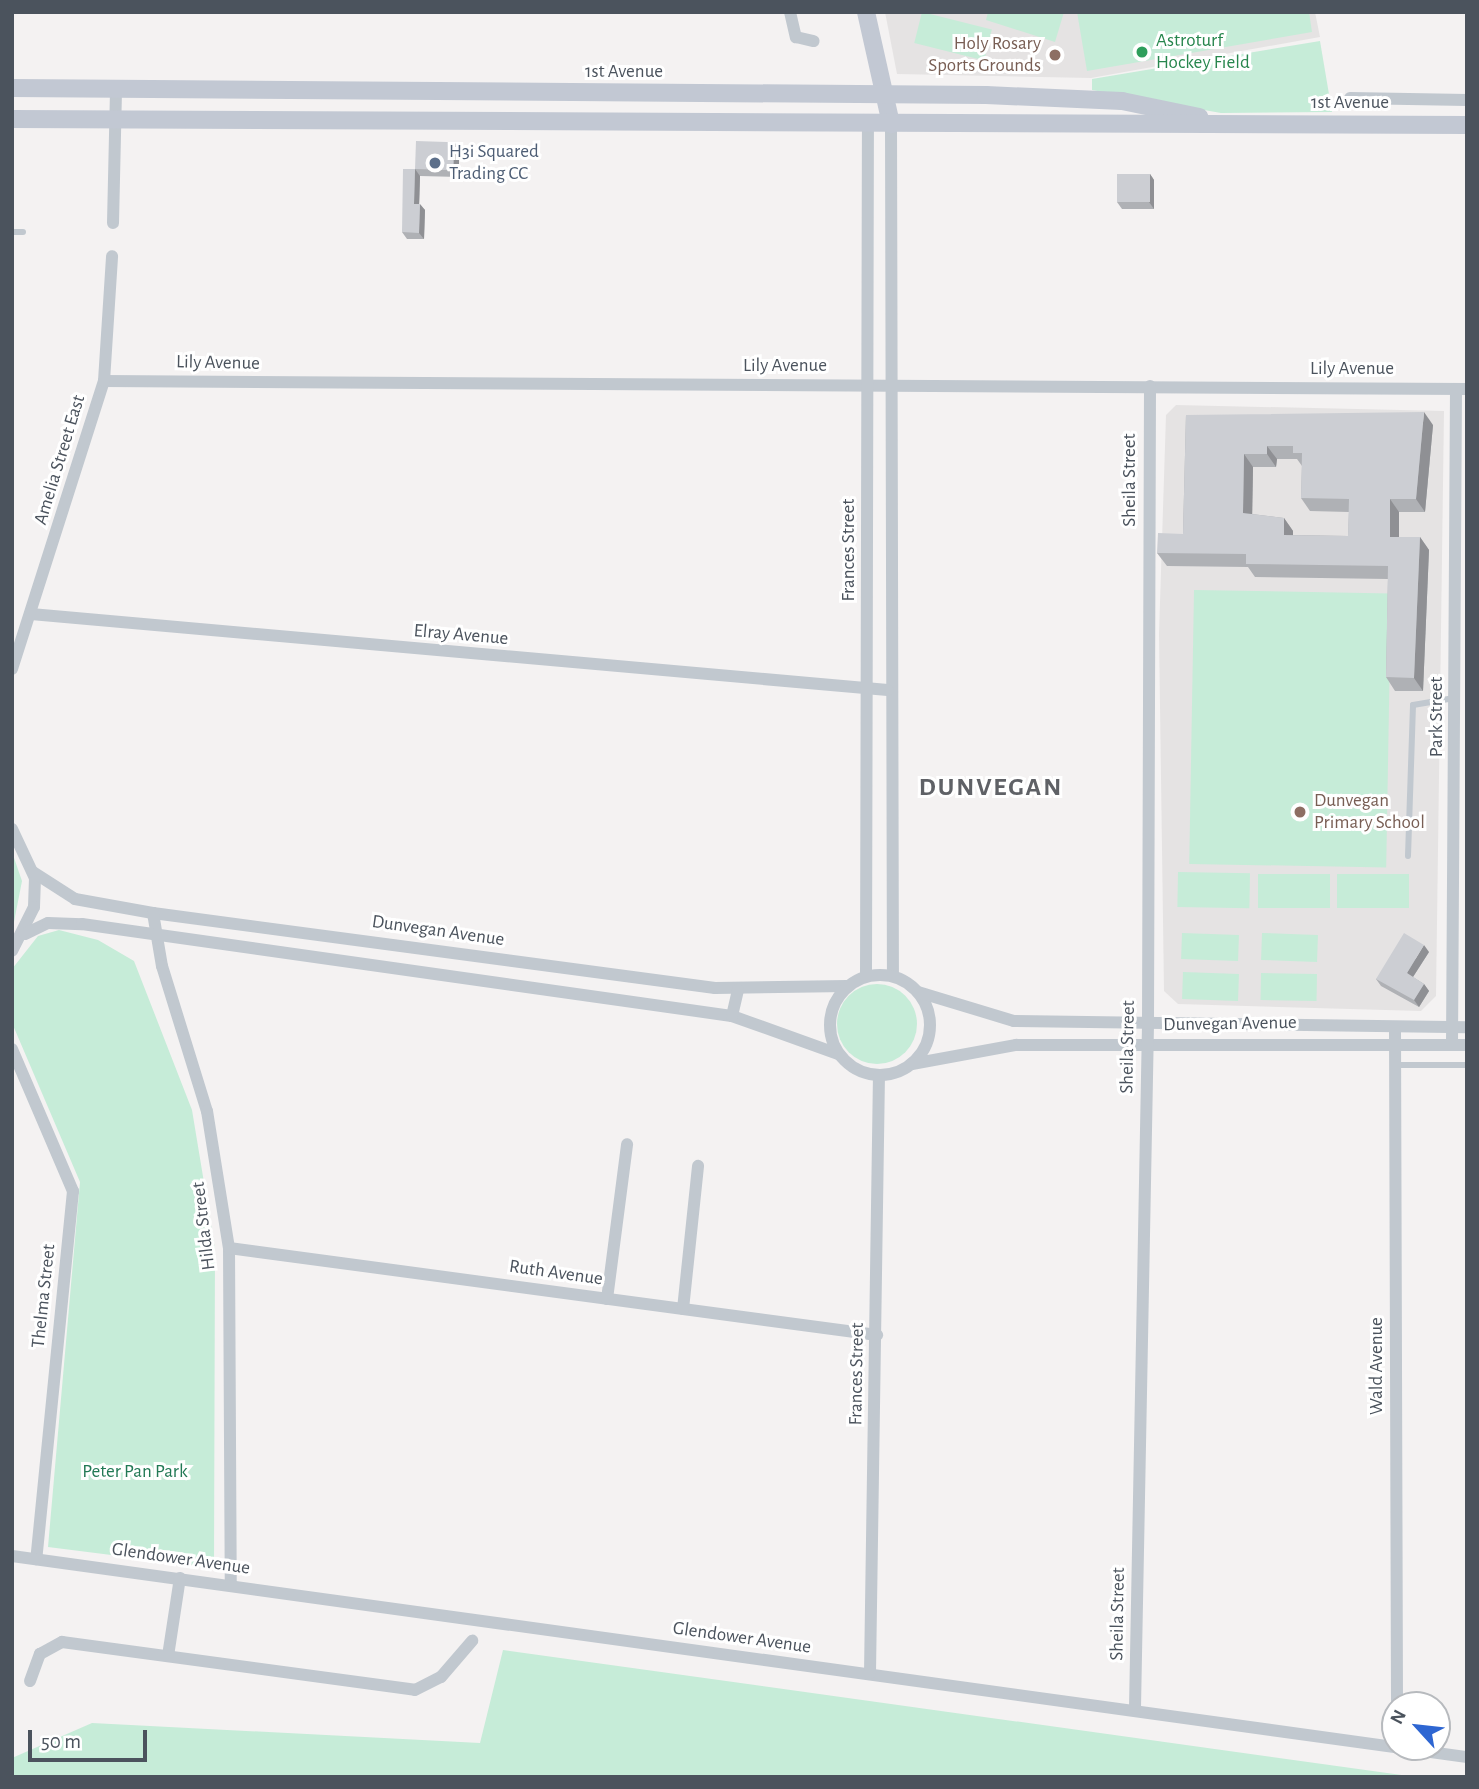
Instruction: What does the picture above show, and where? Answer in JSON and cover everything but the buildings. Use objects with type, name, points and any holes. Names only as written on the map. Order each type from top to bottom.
[{"type":"main road","points":[[866,12],[880,93],[891,124]]},
{"type":"main road","name":"1st Avenue","points":[[12,88],[116,93],[880,93],[1094,99],[1233,124]]},
{"type":"main road","points":[[733,93],[735,124]]},
{"type":"main road","points":[[868,123],[880,93]]},
{"type":"main road","points":[[386,121],[387,94]]},
{"type":"main road","name":"1st Avenue","points":[[12,120],[1467,125]]},
{"type":"street","points":[[790,12],[796,37],[814,41]]},
{"type":"street","points":[[113,223],[116,93]]},
{"type":"street","name":"1st Avenue","points":[[1350,98],[1467,100]]},
{"type":"street","name":"Frances Street","points":[[866,976],[868,123]]},
{"type":"street","name":"Frances Street","points":[[891,124],[888,690],[893,976]]},
{"type":"street","name":"Amelia Street East","points":[[12,669],[104,381],[112,256]]},
{"type":"street","name":"Lily Avenue","points":[[104,381],[1462,389]]},
{"type":"street","name":"Sheila Street","points":[[1135,1708],[1155,536],[1150,386]]},
{"type":"street","name":"Park Street","points":[[1452,1045],[1460,1027],[1461,795],[1456,698],[1462,389]]},
{"type":"street","name":"Elray Avenue","points":[[30,614],[888,690]]},
{"type":"street","points":[[12,829],[33,873],[34,907],[25,934],[12,951]]},
{"type":"street","name":"Dunvegan Avenue","points":[[33,873],[75,899],[153,913],[738,990],[847,986]]},
{"type":"street","name":"Hilda Street","points":[[153,913],[155,934],[207,1111],[229,1248],[231,1585]]},
{"type":"street","points":[[25,934],[56,922],[732,1016],[838,1054],[863,1073],[879,1076],[912,1064],[929,1037],[927,1006],[918,992],[893,976],[866,976],[847,986],[829,1026],[838,1054]]},
{"type":"street","points":[[377,967],[381,943]]},
{"type":"street","points":[[491,983],[495,958]]},
{"type":"street","points":[[618,1000],[622,975]]},
{"type":"street","points":[[732,1016],[738,990]]},
{"type":"street","name":"Dunvegan Avenue","points":[[918,992],[1014,1021],[1460,1027]]},
{"type":"street","points":[[1014,1021],[1016,1045]]},
{"type":"street","name":"Wald Avenue","points":[[1395,1027],[1397,1691]]},
{"type":"street","name":"Dunvegan Avenue","points":[[912,1064],[1016,1045],[1395,1041],[1467,1045]]},
{"type":"street","name":"Thelma Street","points":[[12,1049],[73,1191],[36,1559]]},
{"type":"street","name":"Frances Street","points":[[870,1673],[879,1076]]},
{"type":"street","points":[[607,1299],[627,1144]]},
{"type":"street","points":[[683,1309],[698,1166]]},
{"type":"street","name":"Ruth Avenue","points":[[229,1248],[877,1335]]},
{"type":"street","name":"Glendower Avenue","points":[[12,1556],[1135,1708],[1381,1745]]},
{"type":"street","points":[[168,1656],[180,1578]]},
{"type":"street","points":[[30,1681],[40,1654],[56,1643],[415,1690],[440,1677],[472,1641]]},
{"type":"lane","points":[[12,232],[23,232]]},
{"type":"lane","points":[[1408,856],[1413,705],[1456,698]]},
{"type":"lane","points":[[1395,1065],[1467,1065]]},
{"type":"shaded area","name":"Holy Rosary Sports Grounds","points":[[885,12],[1315,12],[1320,37],[1091,78],[897,74]]},
{"type":"shaded area","name":"Dunvegan Primary School","points":[[1176,405],[1444,411],[1436,996],[1421,1011],[1178,1004],[1164,991],[1159,634],[1166,415]]},
{"type":"green space","points":[[922,12],[992,29],[984,60],[914,43]]},
{"type":"green space","points":[[988,12],[1064,12],[1055,42],[986,20]]},
{"type":"green space","name":"Astroturf Hockey Field","points":[[1077,12],[1309,12],[1312,32],[1087,71]]},
{"type":"green space","points":[[1320,41],[1332,112],[1221,113],[1092,90],[1092,79]]},
{"type":"green space","points":[[1194,590],[1391,593],[1386,867],[1189,864]]},
{"type":"green space","points":[[12,852],[22,881],[12,932]]},
{"type":"green space","points":[[1178,872],[1250,873],[1249,908],[1177,907]]},
{"type":"green space","points":[[1258,874],[1330,874],[1330,908],[1258,908]]},
{"type":"green space","points":[[1337,874],[1409,874],[1409,908],[1337,908]]},
{"type":"green space","name":"Peter Pan Park","points":[[59,930],[98,940],[134,961],[192,1110],[215,1249],[214,1568],[48,1547],[80,1182],[12,1023],[12,969],[38,936]]},
{"type":"green space","points":[[1182,933],[1239,935],[1238,961],[1181,959]]},
{"type":"green space","points":[[1262,933],[1318,935],[1317,962],[1261,960]]},
{"type":"green space","points":[[1183,972],[1239,974],[1238,1001],[1182,999]]},
{"type":"green space","points":[[1261,973],[1317,974],[1317,1001],[1261,1000]]},
{"type":"green space","points":[[869,984],[885,984],[906,995],[917,1016],[917,1032],[906,1053],[885,1064],[869,1064],[855,1058],[843,1046],[837,1032],[837,1016],[843,1002],[855,990]]},
{"type":"green space","points":[[503,1650],[1416,1777],[12,1777],[12,1758],[92,1723],[480,1743]]},
{"type":"place","name":"Astroturf Hockey Field","points":[[1142,52]]},
{"type":"place","name":"Holy Rosary Sports Grounds","points":[[1055,55]]},
{"type":"place","name":"H3i Squared Trading CC","points":[[435,163]]},
{"type":"place","name":"Dunvegan Primary School","points":[[1300,812]]},
{"type":"district","name":"DUNVEGAN","points":[[991,788]]}]
